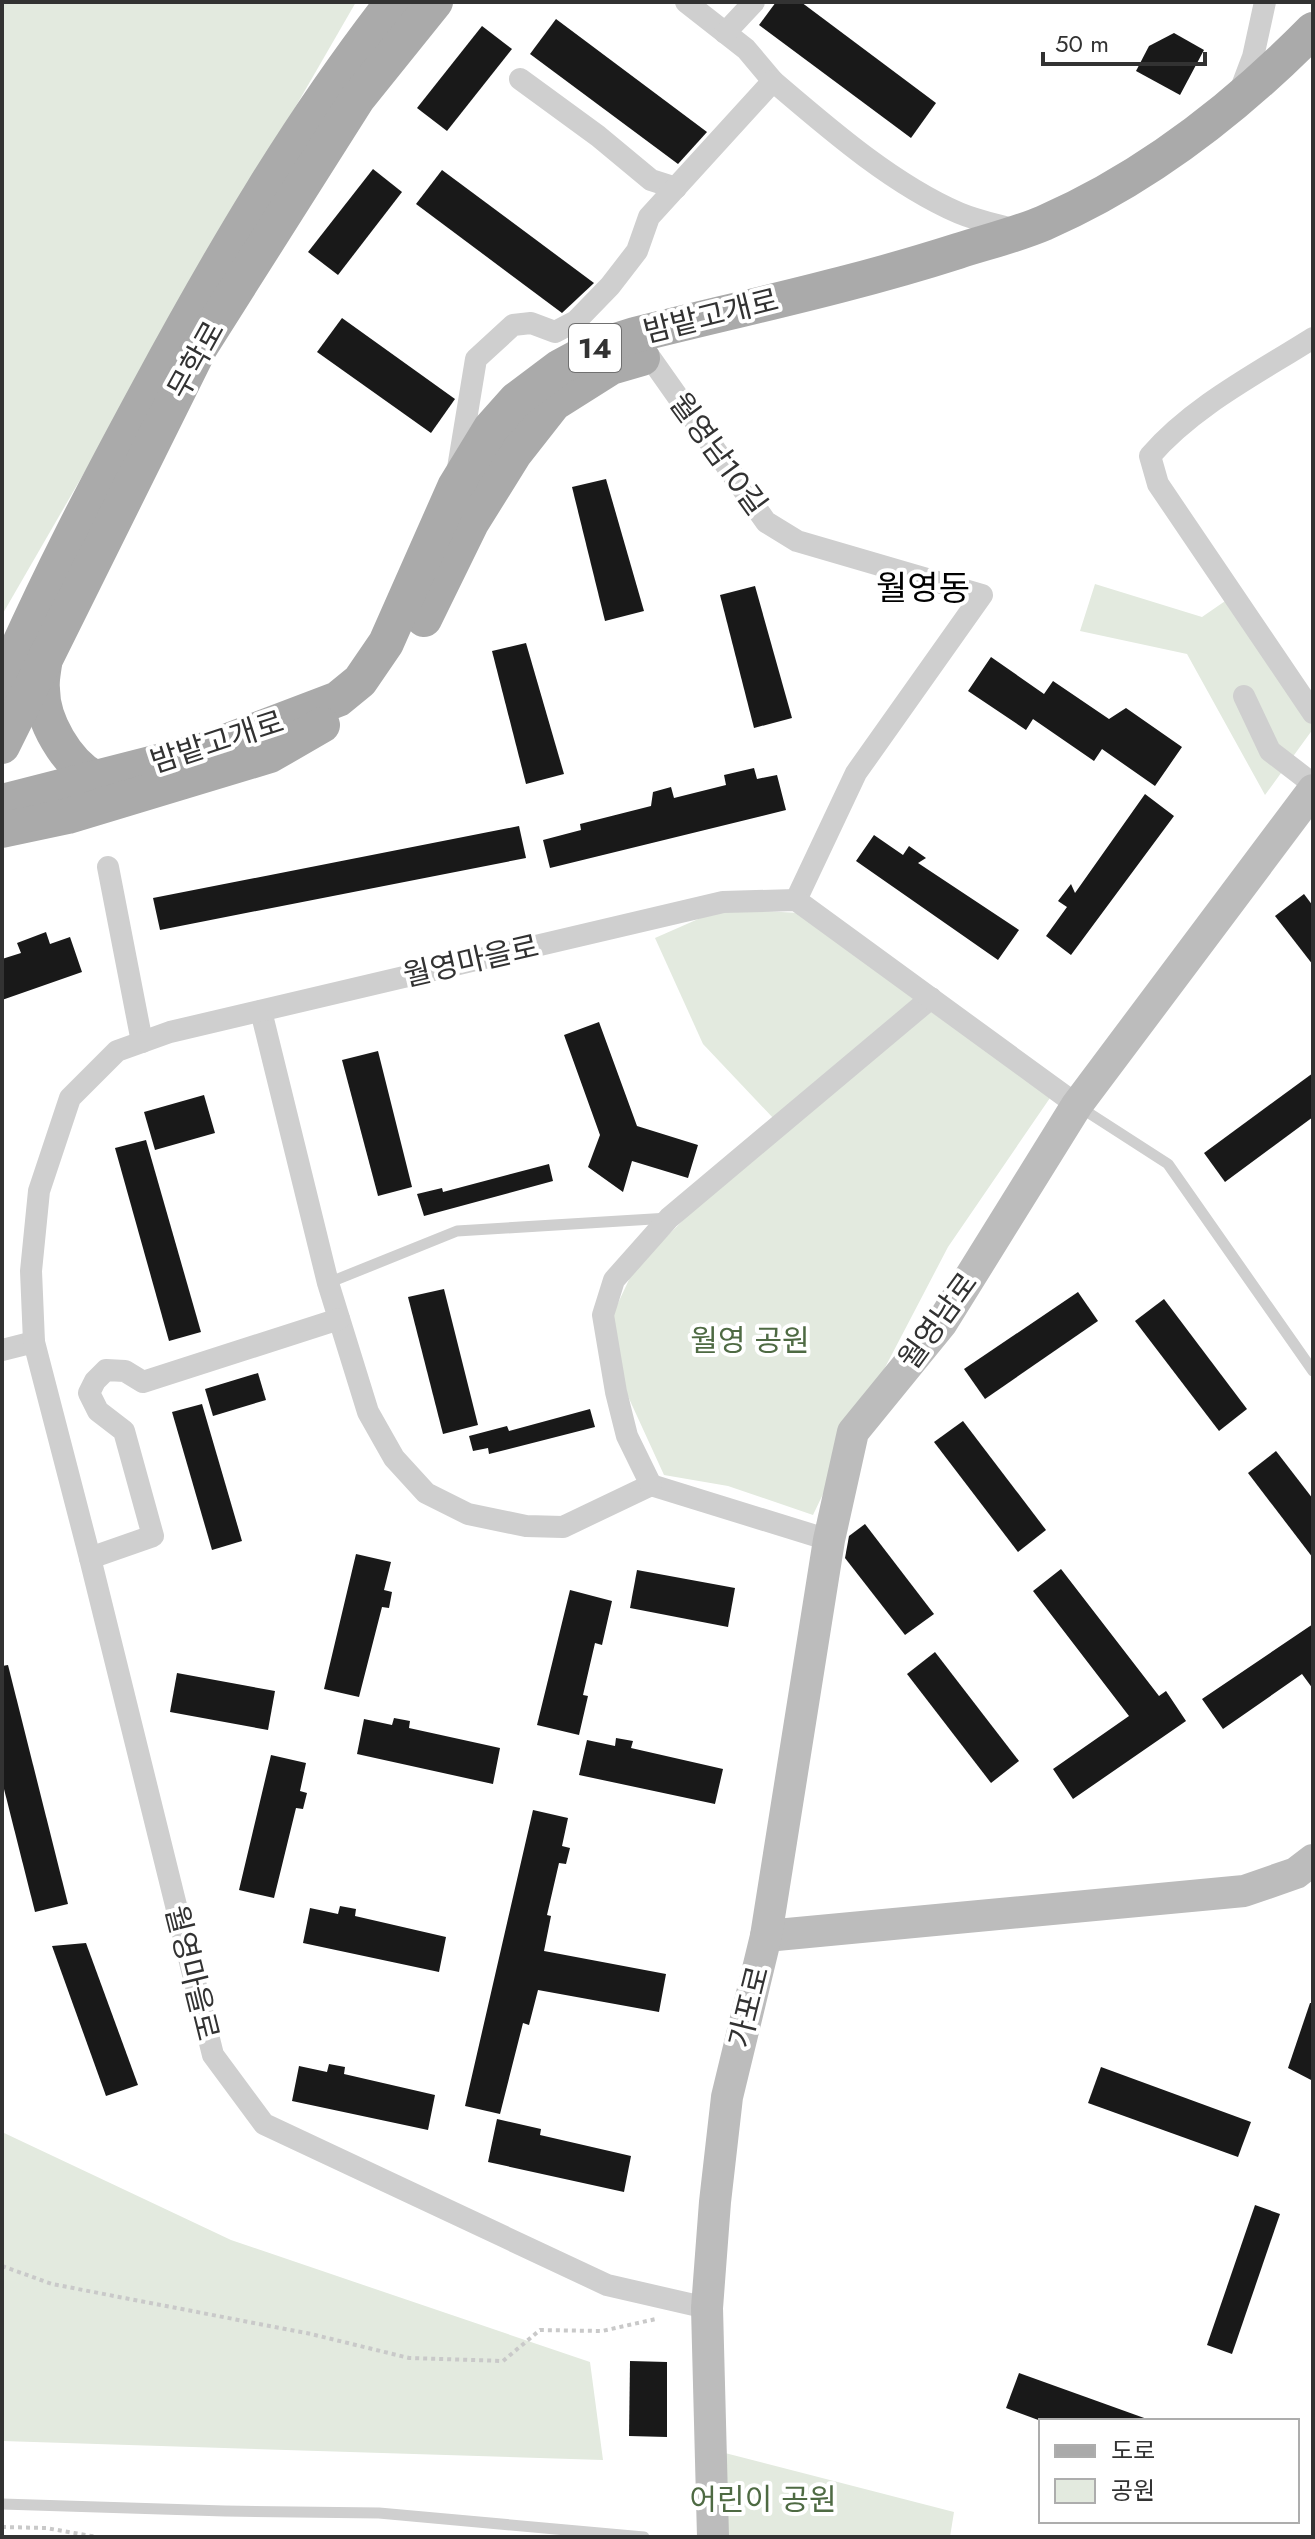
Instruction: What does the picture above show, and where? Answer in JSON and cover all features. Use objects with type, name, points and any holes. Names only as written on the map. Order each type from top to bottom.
[{"type":"main road","name":"무학로","points":[[2,746],[23,653],[106,467],[239,226],[343,66],[393,2]]},
{"type":"main road","name":"무학로","points":[[2,684],[23,653],[200,347],[357,99],[435,2]]},
{"type":"main road","name":"밤밭고개로","points":[[2,802],[202,751],[331,703],[345,693],[366,673],[386,643],[455,487],[482,440],[516,400],[560,367],[597,347],[635,335],[890,271],[1020,231],[1064,213],[1151,166],[1204,129],[1313,30]]},
{"type":"main road","name":"밤밭고개로","points":[[2,830],[68,816],[270,755],[338,716],[401,666],[471,523],[514,454],[554,403],[611,367],[903,291],[1047,238],[1137,192],[1250,109],[1313,51]]},
{"type":"main road","points":[[23,653],[41,690],[58,741],[79,769],[94,778]]},
{"type":"main road","name":"월영남로","points":[[766,1936],[829,1540],[853,1432],[941,1324],[1077,1105],[1313,787]]},
{"type":"main road","name":"가포로","points":[[713,2537],[707,2308],[715,2202],[727,2097],[766,1936],[1244,1891],[1296,1873],[1313,1860]]},
{"type":"street","points":[[686,2],[746,49],[773,81],[917,191],[961,214],[1020,231]]},
{"type":"street","points":[[725,33],[754,2]]},
{"type":"street","points":[[1235,103],[1253,57],[1265,2]]},
{"type":"street","points":[[520,79],[598,136],[651,180],[676,188]]},
{"type":"street","points":[[455,487],[476,359],[513,325],[531,323],[555,332],[576,321],[610,286],[637,251],[649,217],[773,81]]},
{"type":"street","points":[[1313,338],[1168,436],[1150,456],[1158,484],[1313,713]]},
{"type":"street","name":"월영남10길","points":[[649,356],[766,522],[797,541],[982,595],[856,773],[796,900]]},
{"type":"street","points":[[1244,696],[1270,751],[1313,787]]},
{"type":"street","points":[[108,867],[142,1042]]},
{"type":"street","points":[[796,900],[1077,1105]]},
{"type":"street","name":"월영마을로","points":[[707,2308],[607,2285],[264,2124],[213,2055],[34,1342],[31,1271],[39,1191],[70,1098],[117,1051],[170,1032],[723,902],[796,900]]},
{"type":"street","points":[[651,1485],[627,1436],[616,1392],[603,1315],[614,1280],[669,1218],[931,998]]},
{"type":"street","points":[[261,1011],[328,1283],[368,1412],[394,1458],[426,1493],[468,1514],[526,1526],[563,1527],[651,1485],[829,1540]]},
{"type":"street","points":[[90,1558],[153,1536],[124,1431],[98,1411],[89,1393],[106,1370],[125,1371],[143,1382],[339,1319]]},
{"type":"street","points":[[2,1350],[34,1342]]},
{"type":"lane","points":[[1077,1105],[1168,1164],[1313,1371]]},
{"type":"lane","points":[[328,1283],[457,1231],[669,1218]]},
{"type":"lane","points":[[2,2504],[379,2513],[644,2537]]},
{"type":"path","points":[[2,2266],[52,2284],[311,2334],[409,2358],[503,2361],[540,2330],[602,2331],[662,2318]]},
{"type":"path","points":[[2,2527],[46,2528],[97,2537]]},
{"type":"green space","points":[[2,2],[356,2],[2,615]]},
{"type":"green space","points":[[1095,584],[1202,617],[1231,597],[1313,724],[1313,729],[1265,795],[1187,654],[1080,631]]},
{"type":"green space","points":[[721,909],[800,913],[920,998],[774,1119],[703,1044],[655,938]]},
{"type":"green space","name":"월영 공원","points":[[930,1011],[1052,1095],[948,1247],[867,1402],[813,1515],[728,1486],[664,1475],[621,1381],[611,1318],[634,1269],[774,1130]]},
{"type":"green space","points":[[2,2132],[231,2240],[590,2362],[603,2460],[2,2441]]},
{"type":"green space","name":"어린이 공원","points":[[725,2453],[954,2512],[950,2537],[727,2537]]},
{"type":"building","points":[[776,2],[801,2],[936,103],[911,138],[759,25]]},
{"type":"building","points":[[556,19],[707,132],[678,164],[530,54]]},
{"type":"building","points":[[482,26],[512,49],[447,131],[417,108]]},
{"type":"building","points":[[1174,33],[1204,50],[1180,95],[1136,71],[1149,46]]},
{"type":"building","points":[[373,169],[402,192],[338,275],[308,252]]},
{"type":"building","points":[[442,170],[594,283],[562,313],[416,204]]},
{"type":"building","points":[[342,318],[455,399],[431,433],[317,352]]},
{"type":"building","points":[[606,479],[644,611],[605,621],[572,487]]},
{"type":"building","points":[[755,586],[792,718],[754,728],[720,595]]},
{"type":"building","points":[[526,643],[564,774],[526,784],[492,651]]},
{"type":"building","points":[[991,657],[1044,694],[1053,681],[1109,719],[1126,708],[1182,747],[1155,786],[1102,749],[1094,761],[1033,719],[1026,730],[968,691]]},
{"type":"building","points":[[754,768],[757,779],[777,775],[786,810],[550,868],[543,840],[581,830],[580,824],[651,806],[653,792],[671,787],[674,798],[726,785],[724,775]]},
{"type":"building","points":[[1145,794],[1174,816],[1071,955],[1046,936],[1067,907],[1058,901],[1071,884],[1075,893]]},
{"type":"building","points":[[519,826],[526,858],[160,930],[153,898]]},
{"type":"building","points":[[874,835],[903,855],[909,846],[926,858],[918,863],[1019,930],[998,960],[856,861]]},
{"type":"building","points":[[1304,894],[1313,906],[1313,965],[1275,916]]},
{"type":"building","points":[[46,932],[50,944],[70,937],[82,972],[2,1000],[2,959],[21,953],[17,943]]},
{"type":"building","points":[[599,1022],[637,1126],[698,1145],[688,1178],[632,1161],[623,1192],[588,1167],[600,1135],[564,1035]]},
{"type":"building","points":[[378,1051],[412,1187],[378,1196],[342,1060]]},
{"type":"building","points":[[1313,1073],[1313,1117],[1225,1182],[1204,1153]]},
{"type":"building","points":[[204,1095],[215,1133],[155,1150],[144,1112]]},
{"type":"building","points":[[146,1140],[201,1332],[169,1341],[115,1148]]},
{"type":"building","points":[[549,1164],[553,1181],[424,1216],[417,1194],[442,1188],[443,1192]]},
{"type":"building","points":[[444,1289],[478,1425],[443,1434],[408,1297]]},
{"type":"building","points":[[1078,1292],[1098,1321],[985,1399],[964,1369]]},
{"type":"building","points":[[1164,1299],[1247,1409],[1219,1431],[1135,1321]]},
{"type":"building","points":[[258,1373],[266,1400],[213,1416],[205,1389]]},
{"type":"building","points":[[202,1404],[242,1541],[212,1550],[172,1412]]},
{"type":"building","points":[[590,1409],[595,1427],[489,1454],[488,1448],[473,1451],[469,1436],[507,1426],[509,1431]]},
{"type":"building","points":[[963,1421],[1046,1530],[1018,1552],[934,1442]]},
{"type":"building","points":[[1276,1451],[1313,1499],[1313,1558],[1248,1473]]},
{"type":"building","points":[[865,1524],[934,1614],[905,1635],[845,1558],[849,1536]]},
{"type":"building","points":[[356,1554],[391,1562],[384,1590],[392,1592],[389,1608],[382,1607],[359,1697],[324,1689]]},
{"type":"building","points":[[1061,1569],[1159,1696],[1166,1691],[1186,1721],[1073,1799],[1053,1769],[1129,1716],[1033,1591]]},
{"type":"building","points":[[637,1570],[735,1588],[728,1627],[630,1608]]},
{"type":"building","points":[[570,1590],[612,1601],[602,1645],[595,1643],[583,1695],[588,1696],[579,1735],[537,1725]]},
{"type":"building","points":[[1313,1624],[1313,1689],[1302,1674],[1223,1729],[1202,1699]]},
{"type":"building","points":[[935,1652],[1019,1761],[991,1783],[907,1674]]},
{"type":"building","points":[[8,1665],[68,1904],[35,1912],[2,1781],[2,1666]]},
{"type":"building","points":[[177,1673],[275,1691],[268,1730],[170,1712]]},
{"type":"building","points":[[394,1718],[410,1721],[409,1728],[500,1748],[493,1784],[357,1754],[364,1719],[392,1725]]},
{"type":"building","points":[[616,1738],[633,1741],[631,1748],[723,1769],[715,1804],[579,1775],[587,1740],[615,1746]]},
{"type":"building","points":[[271,1755],[306,1763],[300,1791],[307,1793],[303,1809],[296,1808],[274,1898],[239,1890]]},
{"type":"building","points":[[533,1810],[568,1818],[562,1846],[570,1848],[566,1864],[559,1863],[547,1915],[551,1916],[544,1951],[666,1974],[659,2012],[538,1990],[529,2025],[523,2023],[500,2114],[465,2106]]},
{"type":"building","points":[[340,1906],[356,1909],[355,1916],[446,1937],[439,1972],[303,1943],[310,1908],[338,1914]]},
{"type":"building","points":[[86,1943],[138,2085],[106,2096],[52,1946]]},
{"type":"building","points":[[1310,2003],[1313,2003],[1313,2081],[1288,2068]]},
{"type":"building","points":[[329,2064],[345,2067],[344,2074],[435,2095],[428,2130],[292,2101],[299,2066],[327,2072]]},
{"type":"building","points":[[1101,2067],[1251,2122],[1238,2157],[1088,2103]]},
{"type":"building","points":[[497,2119],[541,2129],[540,2135],[631,2156],[624,2192],[488,2162]]},
{"type":"building","points":[[1255,2205],[1280,2214],[1232,2354],[1207,2345]]},
{"type":"building","points":[[630,2361],[667,2362],[667,2437],[629,2436]]},
{"type":"building","points":[[1019,2373],[1147,2419],[1039,2420],[1006,2408]]},
{"type":"district","name":"월영동","points":[[923,588]]}]
